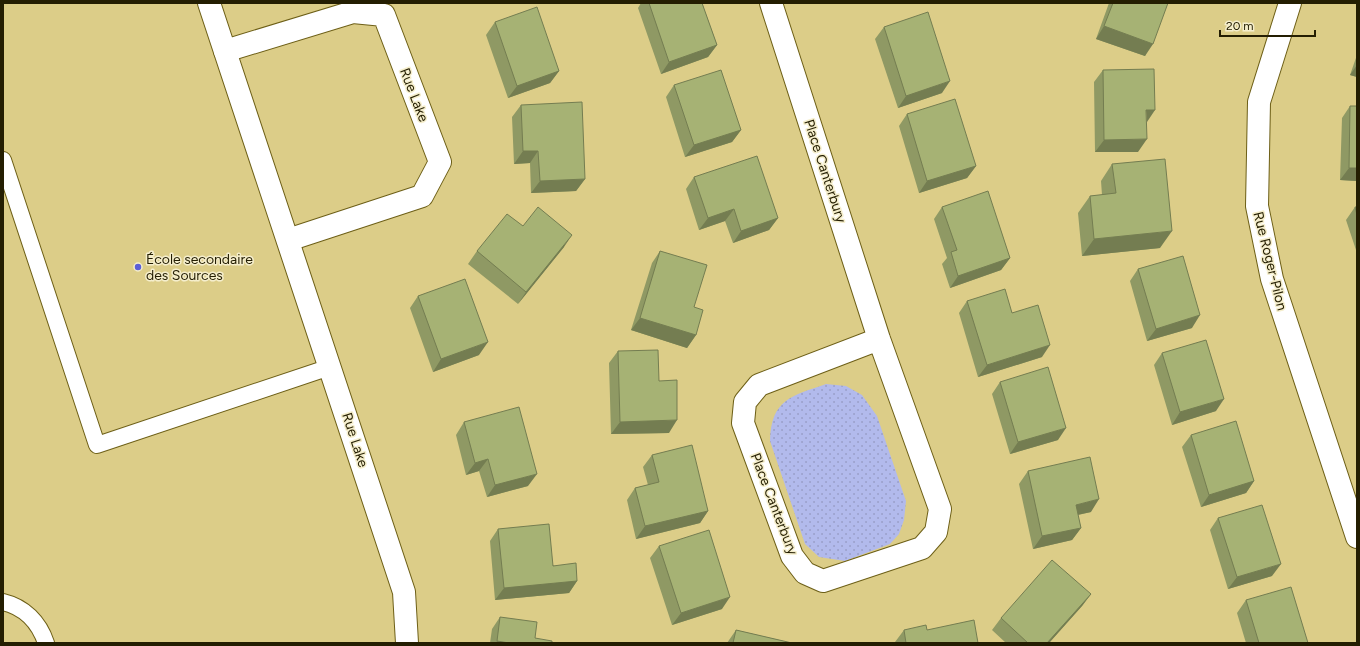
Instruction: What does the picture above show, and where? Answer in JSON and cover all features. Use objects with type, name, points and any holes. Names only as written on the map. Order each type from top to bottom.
[{"type":"street","name":"Rue Lake","points":[[208,3],[404,592],[407,643]]},
{"type":"street","name":"Place Canterbury","points":[[771,3],[879,338],[940,509],[936,532],[922,548],[823,581],[805,573],[792,556],[743,423],[745,402],[758,385],[879,338]]},
{"type":"street","name":"Rue Roger-Pilon","points":[[1290,3],[1259,102],[1257,206],[1272,279],[1357,537]]},
{"type":"street","name":"Rue Lake","points":[[225,51],[353,12],[384,16],[440,162],[422,196],[288,240]]},
{"type":"lane","points":[[3,160],[97,445],[330,367]]},
{"type":"lane","points":[[3,602],[13,604],[28,614],[42,630],[46,643]]},
{"type":"shaded area","points":[[826,384],[846,386],[862,395],[877,416],[906,501],[904,520],[899,534],[890,544],[845,561],[819,557],[805,544],[770,441],[771,427],[774,416],[779,408],[794,396]]},
{"type":"building","points":[[649,3],[702,3],[717,45],[669,62]]},
{"type":"building","points":[[1113,3],[1168,3],[1153,44],[1104,26]]},
{"type":"building","points":[[537,7],[559,71],[517,86],[495,22]]},
{"type":"building","points":[[928,12],[950,81],[906,96],[884,27]]},
{"type":"building","points":[[1154,69],[1155,110],[1146,110],[1147,139],[1104,140],[1103,70]]},
{"type":"building","points":[[721,70],[741,130],[694,145],[674,85]]},
{"type":"building","points":[[955,99],[976,166],[927,181],[907,114]]},
{"type":"building","points":[[582,102],[585,179],[540,181],[538,151],[523,151],[521,105]]},
{"type":"building","points":[[1350,106],[1357,106],[1357,168],[1349,168]]},
{"type":"building","points":[[757,156],[778,218],[741,231],[734,209],[708,218],[694,177]]},
{"type":"building","points":[[1165,159],[1172,231],[1094,239],[1090,196],[1116,193],[1112,164]]},
{"type":"building","points":[[988,191],[1010,258],[958,276],[951,252],[957,250],[942,207]]},
{"type":"building","points":[[538,207],[572,235],[526,292],[477,251],[507,214],[523,226]]},
{"type":"building","points":[[660,251],[707,265],[694,307],[703,310],[696,335],[640,318]]},
{"type":"building","points":[[1183,256],[1200,315],[1156,329],[1138,269]]},
{"type":"building","points":[[465,279],[488,342],[441,359],[418,296]]},
{"type":"building","points":[[1005,289],[1012,313],[1038,305],[1050,345],[987,365],[967,301]]},
{"type":"building","points":[[1206,340],[1224,399],[1180,412],[1162,353]]},
{"type":"building","points":[[658,350],[659,381],[677,380],[677,420],[620,422],[618,351]]},
{"type":"building","points":[[1048,367],[1066,428],[1018,442],[1000,382]]},
{"type":"building","points":[[519,407],[537,474],[495,485],[488,459],[475,463],[464,422]]},
{"type":"building","points":[[1236,421],[1254,481],[1209,495],[1191,435]]},
{"type":"building","points":[[692,445],[708,511],[645,526],[635,488],[659,482],[652,455]]},
{"type":"building","points":[[1090,457],[1099,499],[1076,505],[1081,528],[1042,536],[1028,471]]},
{"type":"building","points":[[1262,505],[1281,564],[1237,577],[1218,518]]},
{"type":"building","points":[[549,524],[553,566],[576,563],[577,581],[504,588],[498,529]]},
{"type":"building","points":[[709,530],[730,597],[681,613],[659,546]]},
{"type":"building","points":[[1052,560],[1091,594],[1047,643],[1028,643],[1001,618]]},
{"type":"building","points":[[1291,587],[1308,643],[1259,643],[1246,600]]},
{"type":"building","points":[[500,617],[537,622],[535,638],[552,641],[552,643],[509,643],[497,641]]},
{"type":"building","points":[[974,620],[978,643],[906,643],[904,630],[926,625],[927,630]]},
{"type":"building","points":[[736,630],[792,643],[733,643]]},
{"type":"place","name":"École secondaire des Sources","points":[[138,267]]}]
